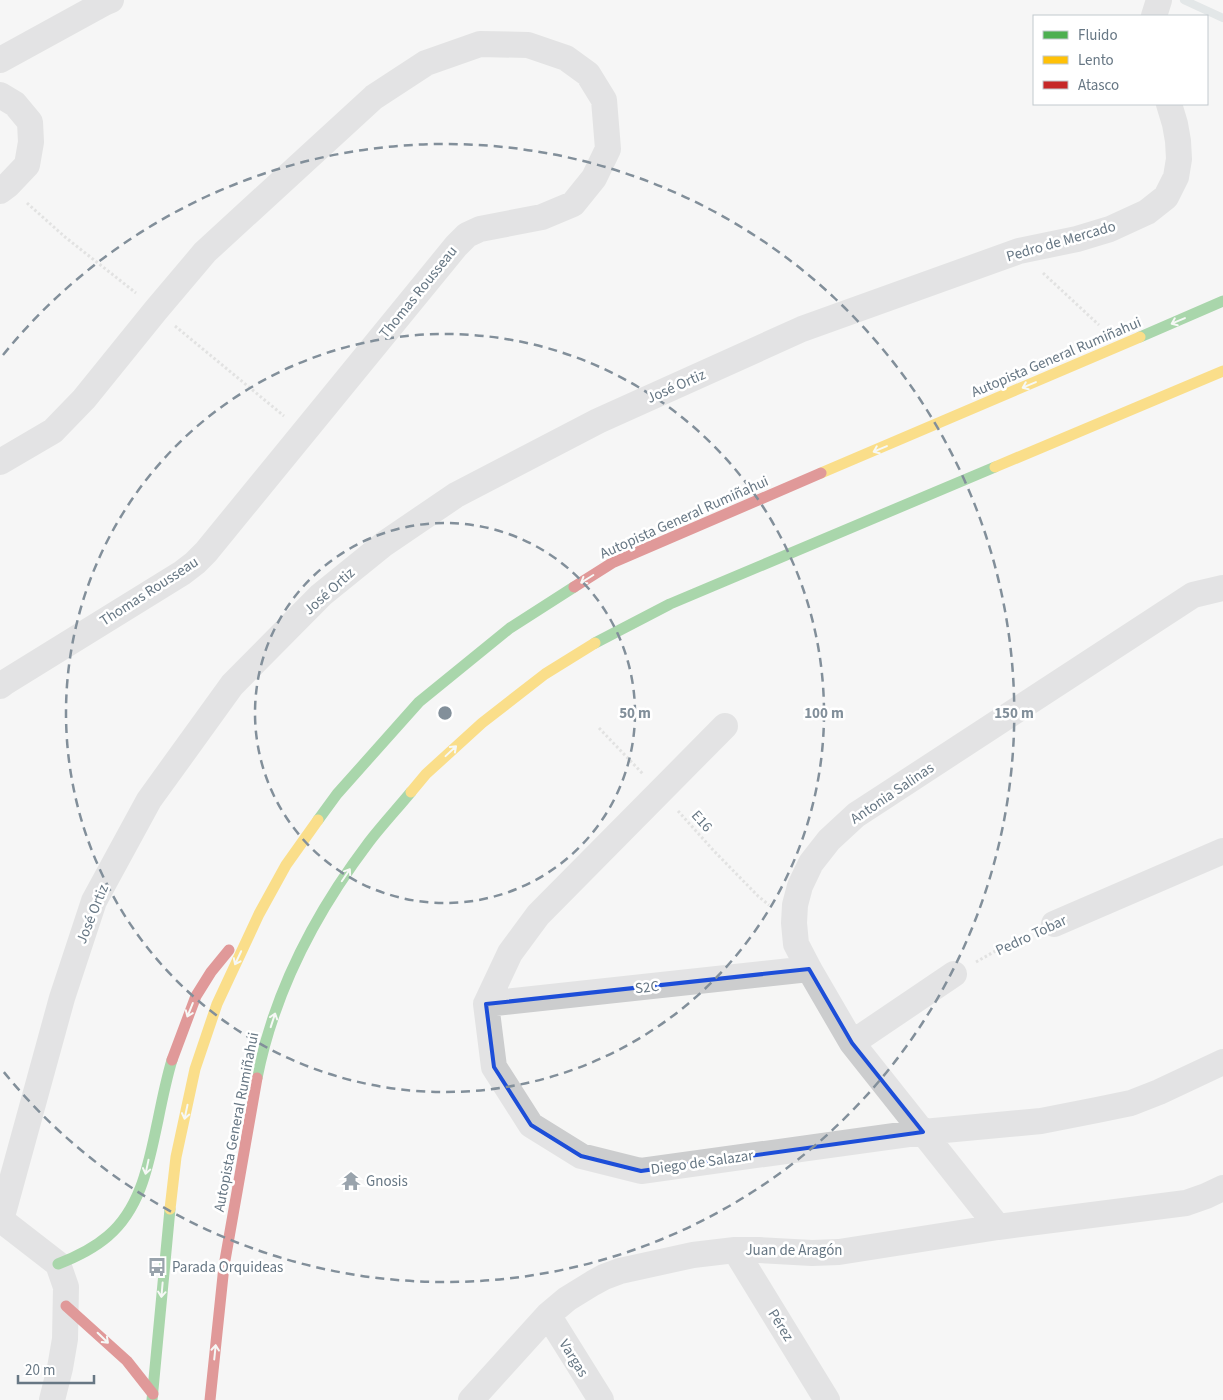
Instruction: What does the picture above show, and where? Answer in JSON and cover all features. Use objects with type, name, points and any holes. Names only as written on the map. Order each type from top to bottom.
[{"type":"highway","name":"Autopista General Rumiñahui","points":[[153,1397],[176,1157],[195,1069],[217,1004],[259,914],[286,865],[337,794],[419,702],[510,628],[612,563],[1223,301]]},
{"type":"highway","name":"Autopista General Rumiñahui","points":[[210,1400],[224,1266],[245,1143],[263,1049],[278,1002],[300,952],[330,899],[369,842],[426,774],[482,723],[545,674],[597,642],[670,604],[1223,371]]},
{"type":"highway","points":[[58,1264],[92,1249],[110,1236],[122,1223],[133,1205],[144,1181],[176,1047],[195,998],[221,959],[259,914]]},
{"type":"highway","points":[[66,1306],[127,1361],[153,1397]]},
{"type":"street","points":[[0,60],[112,0]]},
{"type":"street","points":[[1154,15],[1159,0]]},
{"type":"street","name":"Thomas Rousseau","points":[[0,462],[52,431],[84,399],[205,252],[374,97],[426,63],[480,44],[528,45],[566,58],[588,74],[604,100],[608,149],[594,178],[573,204],[542,217],[480,229],[467,235],[195,563],[0,686]]},
{"type":"street","points":[[0,95],[15,104],[30,122],[31,142],[27,164],[0,191]]},
{"type":"street","name":"Pedro de Mercado","points":[[973,268],[1019,251],[1077,239],[1110,229],[1147,212],[1166,197],[1176,177],[1179,158],[1169,105]]},
{"type":"street","name":"José Ortiz","points":[[1,1220],[62,998],[94,901],[149,800],[232,685],[321,595],[384,544],[456,495],[598,421],[802,329],[973,268]]},
{"type":"street","name":"Antonia Salinas","points":[[998,1227],[852,1043],[808,969],[796,944],[795,905],[800,886],[811,863],[829,840],[856,815],[1193,595],[1223,588]]},
{"type":"street","points":[[486,1004],[510,953],[538,915],[725,726]]},
{"type":"street","name":"Pedro Tobar","points":[[1054,924],[1223,851]]},
{"type":"street","name":"S2C","points":[[486,1004],[808,969]]},
{"type":"street","points":[[852,1043],[954,974]]},
{"type":"street","name":"Diego de Salazar","points":[[486,1004],[494,1067],[531,1125],[582,1156],[641,1170],[923,1132],[1041,1121],[1131,1103],[1223,1062]]},
{"type":"street","name":"Juan de Aragón","points":[[471,1400],[548,1315],[567,1299],[586,1287],[620,1271],[692,1255],[735,1250],[776,1250],[812,1253],[839,1252],[998,1227],[1186,1203],[1223,1188]]},
{"type":"street","points":[[1,1220],[58,1264],[66,1287],[65,1340],[52,1400]]},
{"type":"street","name":"Pérez","points":[[735,1250],[827,1400]]},
{"type":"street","name":"Vargas","points":[[548,1315],[601,1400]]},
{"type":"path","points":[[1019,251],[1122,345]]},
{"type":"path","name":"E16","points":[[599,728],[758,896],[794,923]]},
{"type":"path","name":"Pedro Tobar","points":[[954,974],[999,949],[1054,924]]},
{"type":"highlighted area","points":[[809,969],[852,1043],[923,1132],[641,1171],[581,1156],[531,1125],[494,1067],[486,1004]]},
{"type":"waterway","points":[[1184,0],[1223,18]]},
{"type":"traffic: fast","points":[[1140,337],[1223,301]]},
{"type":"traffic: fast","points":[[595,643],[670,604],[995,467]]},
{"type":"traffic: fast","points":[[318,820],[337,794],[419,702],[510,628],[574,587]]},
{"type":"traffic: fast","points":[[257,1078],[274,1015],[286,984],[315,925],[332,896],[369,842],[411,792]]},
{"type":"traffic: fast","points":[[58,1264],[71,1259],[102,1241],[120,1224],[129,1211],[147,1167],[172,1060]]},
{"type":"traffic: fast","points":[[152,1400],[170,1209]]},
{"type":"traffic: slow","points":[[821,473],[1140,337]]},
{"type":"traffic: slow","points":[[995,467],[1223,371]]},
{"type":"traffic: slow","points":[[411,792],[426,774],[482,723],[545,674],[595,643]]},
{"type":"traffic: slow","points":[[170,1209],[176,1157],[195,1069],[217,1004],[259,914],[286,865],[318,820]]},
{"type":"traffic: jam","points":[[574,587],[612,563],[821,473]]},
{"type":"traffic: jam","points":[[172,1060],[196,996],[211,972],[229,950]]},
{"type":"traffic: jam","points":[[210,1400],[224,1266],[257,1078]]},
{"type":"traffic: jam","points":[[66,1306],[127,1361],[153,1394]]},
{"type":"place","name":"Gnosis","points":[[351,1181]]},
{"type":"place","name":"Parada Orquideas","points":[[157,1267]]}]
